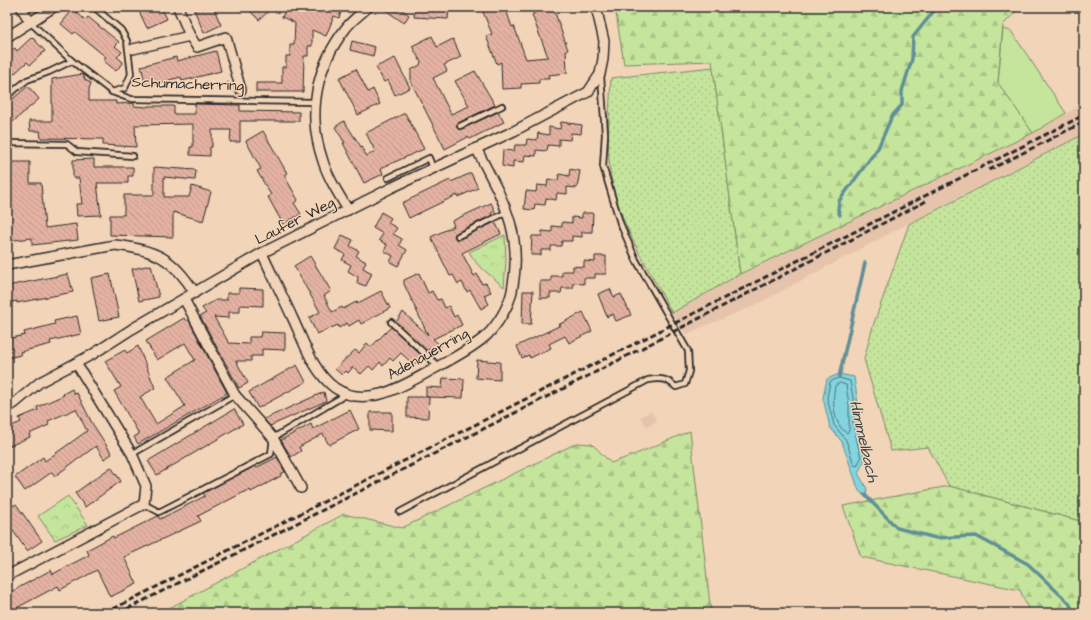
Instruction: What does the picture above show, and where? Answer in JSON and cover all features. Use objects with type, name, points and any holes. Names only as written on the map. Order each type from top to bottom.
[{"type":"street","name":"Schumacherring","points":[[21,7],[30,22]]},
{"type":"street","points":[[7,37],[54,7]]},
{"type":"street","points":[[178,7],[190,36],[197,47],[226,37],[241,90]]},
{"type":"street","points":[[348,210],[333,184],[322,158],[314,125],[315,102],[320,76],[327,57],[346,28],[368,7]]},
{"type":"street","points":[[596,7],[604,41],[600,74]]},
{"type":"street","points":[[133,49],[190,36]]},
{"type":"street","name":"Laufer Weg","points":[[8,404],[40,382],[76,363],[262,253],[433,168],[576,100],[588,92],[600,74]]},
{"type":"street","name":"Adenauerring","points":[[262,253],[313,361],[327,381],[347,394],[371,396],[394,390],[471,348],[488,335],[503,314],[508,303],[513,286],[516,252],[515,236],[507,212],[476,148]]},
{"type":"street","points":[[7,265],[115,244],[156,254],[167,260],[182,273],[195,293]]},
{"type":"street","points":[[184,299],[235,395],[273,438],[302,490]]},
{"type":"street","points":[[7,576],[144,504],[146,486],[132,454],[76,363]]},
{"type":"lane","points":[[94,7],[121,30],[126,41],[131,74],[125,88],[112,92]]},
{"type":"lane","name":"Schumacherring","points":[[30,22],[72,61],[112,92],[131,99],[315,102]]},
{"type":"lane","points":[[7,96],[28,80],[72,61]]},
{"type":"lane","points":[[400,512],[648,380],[661,378],[668,380],[676,387],[685,384],[690,371],[688,351],[636,260],[620,223],[604,166],[605,134],[600,74]]},
{"type":"lane","points":[[460,126],[502,106]]},
{"type":"lane","points":[[7,143],[67,144],[76,152],[133,156]]},
{"type":"lane","points":[[388,178],[429,158],[433,168]]},
{"type":"lane","points":[[458,236],[507,212]]},
{"type":"lane","points":[[391,322],[438,366]]},
{"type":"lane","points":[[144,504],[159,512],[264,458],[271,454],[273,438],[347,394]]},
{"type":"lane","points":[[132,454],[235,395]]},
{"type":"shaded area","points":[[1084,103],[1084,134],[966,193],[753,306],[686,334],[672,313],[740,274],[1033,133]]},
{"type":"shaded area","points":[[651,411],[657,421],[647,427],[640,417]]},
{"type":"green space","points":[[615,7],[1020,7],[1003,25],[998,82],[1033,133],[740,274],[712,61],[624,64]]},
{"type":"green space","points":[[1003,29],[1011,31],[1066,113],[1033,133],[998,83]]},
{"type":"green space","points":[[713,67],[740,274],[672,313],[633,240],[617,201],[609,161],[608,140],[611,78]]},
{"type":"green space","points":[[1084,134],[1084,522],[949,486],[928,447],[891,451],[864,359],[873,326],[909,224]]},
{"type":"green space","points":[[505,235],[506,261],[504,287],[478,265],[469,252]]},
{"type":"green space","points":[[690,431],[711,613],[160,613],[344,514],[402,528],[577,443],[592,444],[611,463]]},
{"type":"green space","points":[[949,486],[1084,522],[1084,613],[1030,613],[1020,590],[861,557],[843,506]]},
{"type":"green space","points":[[68,496],[88,525],[55,540],[38,516]]},
{"type":"water","points":[[839,374],[854,377],[858,404],[857,424],[865,459],[858,473],[867,489],[866,497],[859,491],[842,442],[830,427],[823,398],[827,379]]},
{"type":"building","points":[[137,7],[161,7],[167,19],[147,28]]},
{"type":"building","points":[[193,7],[213,7],[221,25],[204,33]]},
{"type":"building","points":[[246,7],[273,7],[259,20]]},
{"type":"building","points":[[287,7],[338,7],[342,9],[339,18],[334,16],[326,36],[312,30],[312,46],[308,46],[308,56],[304,56],[303,92],[256,92],[256,83],[282,83],[282,67],[286,67],[286,56],[290,56],[290,45],[294,45],[295,23],[282,17]]},
{"type":"building","points":[[381,7],[398,7],[409,15],[404,23]]},
{"type":"building","points":[[415,7],[449,7],[448,19],[414,17]]},
{"type":"building","points":[[481,7],[505,7],[512,27],[514,26],[526,59],[548,57],[532,15],[534,14],[531,7],[553,7],[568,50],[566,50],[567,73],[548,75],[549,79],[539,79],[539,83],[521,84],[521,88],[502,89],[501,62],[497,64],[486,36],[492,34]]},
{"type":"building","points":[[73,9],[85,20],[88,17],[119,42],[115,46],[122,52],[117,57],[123,62],[116,71],[103,60],[106,57],[75,32],[73,34],[61,24]]},
{"type":"building","points":[[432,36],[437,47],[453,39],[461,57],[444,65],[447,71],[433,78],[451,114],[469,106],[455,81],[475,71],[495,105],[458,123],[457,128],[462,129],[498,112],[504,122],[470,139],[468,137],[445,149],[411,82],[411,70],[420,65],[421,62],[412,46]]},
{"type":"building","points":[[32,37],[45,51],[30,65],[27,62],[14,74],[12,71],[7,76],[7,54],[15,48],[17,51]]},
{"type":"building","points":[[352,41],[375,47],[373,56],[350,50]]},
{"type":"building","points":[[216,51],[221,71],[182,81],[181,77],[146,86],[141,66],[176,57],[177,61]]},
{"type":"building","points":[[395,58],[410,88],[395,95],[388,80],[384,82],[376,67]]},
{"type":"building","points":[[356,69],[368,92],[373,89],[380,104],[358,115],[339,78]]},
{"type":"building","points":[[83,74],[85,80],[91,83],[89,89],[89,101],[116,101],[116,104],[134,103],[134,106],[147,107],[174,106],[174,114],[195,114],[195,104],[240,105],[240,111],[299,112],[299,121],[240,121],[240,142],[230,142],[231,130],[212,130],[212,147],[210,147],[210,156],[190,155],[190,147],[193,147],[193,124],[135,125],[136,147],[103,145],[103,139],[41,138],[40,131],[30,131],[29,121],[52,121],[52,79]]},
{"type":"building","points":[[28,86],[39,99],[7,127],[7,104]]},
{"type":"building","points":[[405,113],[424,149],[381,168],[383,174],[364,183],[343,143],[345,143],[335,127],[344,121],[367,156],[375,151],[366,133]]},
{"type":"building","points":[[561,122],[582,125],[581,134],[571,133],[570,140],[559,139],[559,146],[548,145],[547,151],[536,150],[536,156],[525,155],[524,162],[513,161],[513,168],[502,166],[503,150],[514,151],[515,145],[526,145],[527,139],[537,140],[538,133],[549,135],[549,127],[560,129]]},
{"type":"building","points":[[263,131],[287,173],[284,175],[298,200],[294,203],[301,214],[283,224],[268,197],[271,195],[257,171],[261,169],[246,141]]},
{"type":"building","points":[[94,159],[94,167],[133,167],[133,176],[128,176],[128,183],[97,183],[101,215],[77,216],[76,204],[82,204],[79,178],[73,178],[73,160]]},
{"type":"building","points":[[7,162],[30,162],[30,183],[41,183],[45,228],[76,224],[78,240],[32,245],[32,238],[7,241]]},
{"type":"building","points":[[154,167],[196,170],[195,180],[164,177],[164,197],[189,197],[192,186],[211,192],[203,221],[173,212],[173,237],[110,235],[110,215],[124,215],[124,195],[154,195]]},
{"type":"building","points":[[570,169],[580,171],[577,188],[567,187],[567,194],[557,193],[556,200],[546,198],[545,205],[535,204],[534,210],[524,209],[526,191],[536,192],[537,185],[547,186],[548,179],[558,181],[559,174],[569,176]]},
{"type":"building","points":[[471,173],[478,188],[458,197],[457,195],[409,218],[402,203],[450,180],[451,182]]},
{"type":"building","points":[[491,203],[495,211],[491,213],[492,215],[454,235],[456,239],[460,239],[495,222],[501,234],[462,253],[474,276],[477,274],[482,284],[486,283],[491,292],[484,295],[489,304],[481,309],[470,290],[467,292],[462,282],[458,284],[453,275],[450,276],[431,237],[454,226],[452,221]]},
{"type":"building","points":[[381,212],[391,218],[388,223],[397,228],[393,234],[402,239],[399,245],[407,250],[398,266],[390,262],[393,256],[384,251],[387,245],[379,240],[383,234],[373,228]]},
{"type":"building","points":[[582,213],[593,213],[592,232],[582,232],[582,237],[572,236],[572,241],[562,241],[561,246],[551,246],[551,250],[541,250],[541,255],[531,255],[532,236],[542,236],[542,231],[552,232],[552,226],[562,227],[562,222],[572,223],[572,217],[582,218]]},
{"type":"building","points":[[342,235],[353,240],[350,246],[359,251],[356,256],[366,262],[363,268],[372,273],[366,286],[357,283],[358,277],[348,271],[351,265],[342,260],[345,254],[335,249]]},
{"type":"building","points":[[310,256],[331,291],[324,296],[332,312],[342,307],[343,309],[358,301],[356,304],[381,291],[390,308],[361,324],[359,320],[349,326],[347,323],[339,328],[338,325],[317,334],[309,318],[320,312],[294,266]]},
{"type":"building","points":[[595,256],[606,256],[606,274],[595,274],[595,278],[584,278],[584,284],[573,283],[573,288],[562,288],[561,293],[550,293],[550,298],[540,298],[540,281],[551,281],[551,276],[562,276],[562,271],[573,271],[573,266],[584,267],[584,261],[595,262]]},
{"type":"building","points":[[151,265],[159,297],[139,301],[132,269]]},
{"type":"building","points":[[419,273],[428,293],[432,291],[437,300],[441,299],[445,308],[449,306],[454,317],[457,315],[462,325],[433,339],[441,346],[435,354],[429,349],[427,351],[396,322],[403,312],[428,335],[404,284],[404,280]]},
{"type":"building","points":[[68,274],[73,292],[17,303],[17,301],[7,303],[7,286]]},
{"type":"building","points":[[110,274],[119,317],[99,321],[91,278]]},
{"type":"building","points":[[239,288],[263,289],[263,306],[240,305],[240,312],[229,312],[229,318],[214,317],[229,343],[249,344],[249,337],[260,337],[261,332],[285,333],[285,350],[262,349],[262,356],[251,356],[251,361],[236,361],[248,383],[239,388],[200,316],[206,313],[202,308],[216,300],[227,300],[227,293],[239,293]]},
{"type":"building","points":[[610,289],[614,297],[621,294],[631,315],[616,321],[613,314],[607,317],[598,294]]},
{"type":"building","points":[[523,291],[533,291],[531,324],[522,324]]},
{"type":"building","points":[[583,312],[592,331],[569,343],[565,336],[549,344],[551,348],[530,358],[529,355],[522,358],[517,346],[561,325],[558,325]]},
{"type":"building","points":[[77,316],[81,334],[50,341],[51,344],[20,352],[21,355],[7,358],[7,339],[25,335],[24,332],[55,324],[54,321]]},
{"type":"building","points":[[184,318],[186,321],[188,319],[227,393],[138,444],[134,437],[139,434],[114,391],[121,387],[105,361],[125,350],[127,353],[138,346],[155,388],[140,397],[156,424],[185,406],[167,377],[195,360],[185,343],[157,360],[146,341]]},
{"type":"building","points":[[391,327],[422,356],[414,365],[401,353],[393,361],[390,358],[383,366],[380,362],[373,370],[369,366],[361,374],[353,367],[348,373],[346,371],[342,375],[335,369],[355,350],[359,353],[367,343],[371,347]]},
{"type":"building","points":[[477,360],[500,362],[500,380],[476,378]]},
{"type":"building","points":[[297,365],[306,382],[258,408],[249,392]]},
{"type":"building","points":[[443,378],[464,379],[463,398],[426,397],[426,387],[442,388]]},
{"type":"building","points":[[72,389],[74,394],[77,393],[92,423],[112,454],[104,459],[96,446],[55,476],[52,472],[25,491],[15,477],[43,457],[45,461],[87,431],[76,409],[48,421],[49,425],[29,434],[30,437],[7,447],[7,428],[21,422],[19,418],[38,410],[37,407],[64,395],[63,394]]},
{"type":"building","points":[[324,392],[326,401],[270,426],[264,419]]},
{"type":"building","points":[[407,397],[429,397],[428,418],[407,417]]},
{"type":"building","points":[[234,409],[243,424],[157,475],[148,461]]},
{"type":"building","points":[[350,410],[359,429],[329,445],[323,434],[299,447],[301,451],[291,457],[281,440],[311,424],[313,429]]},
{"type":"building","points":[[370,412],[392,412],[392,431],[370,430]]},
{"type":"building","points":[[277,457],[285,472],[280,474],[281,476],[251,492],[250,489],[198,516],[201,521],[124,557],[137,584],[110,597],[97,570],[60,590],[58,586],[7,613],[7,594],[51,570],[53,574],[89,555],[87,550],[113,536],[114,538],[158,516],[160,519],[205,496],[203,493],[255,466],[256,468]]},
{"type":"building","points":[[111,467],[121,481],[85,507],[75,493]]},
{"type":"building","points":[[7,498],[13,506],[16,504],[42,541],[27,551],[7,522]]},
{"type":"waterway","name":"Himmelbach","points":[[840,215],[838,210],[839,201],[878,148],[892,116],[902,105],[902,91],[912,59],[913,37],[937,7]]},
{"type":"waterway","name":"Himmelbach","points":[[839,377],[865,263]]},
{"type":"waterway","name":"Himmelbach","points":[[864,494],[897,528],[936,538],[976,536],[1028,564],[1069,603],[1074,613]]},
{"type":"railway","points":[[105,613],[1084,115]]},
{"type":"railway","points":[[989,170],[1084,122]]},
{"type":"railway","points":[[119,613],[588,376],[928,200]]}]
